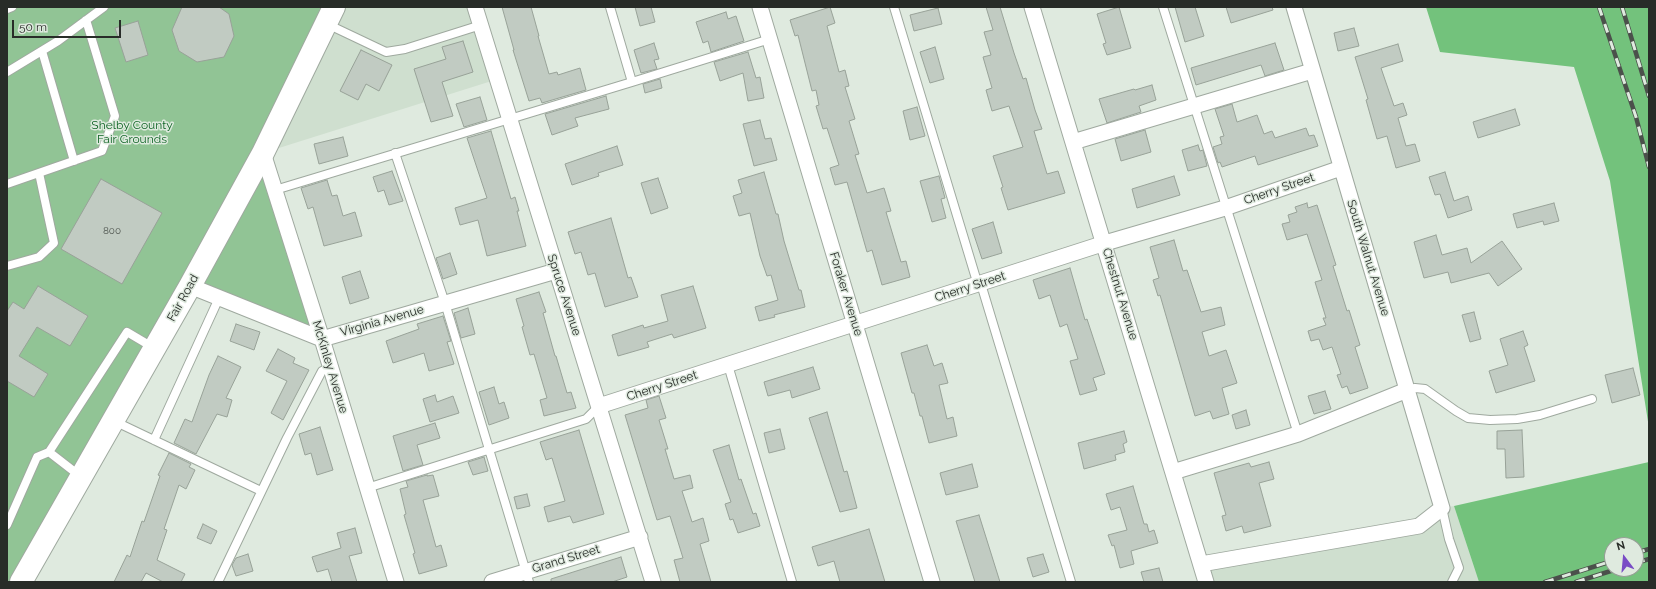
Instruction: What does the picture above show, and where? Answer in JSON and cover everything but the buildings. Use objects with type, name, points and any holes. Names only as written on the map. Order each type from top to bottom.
[{"type":"main road","name":"Fair Road","points":[[21,582],[190,286],[263,153],[330,15]]},
{"type":"street","name":"Spruce Avenue","points":[[475,7],[653,582]]},
{"type":"street","name":"Foraker Avenue","points":[[760,7],[932,582]]},
{"type":"street","name":"South Walnut Avenue","points":[[1294,7],[1442,508]]},
{"type":"street","name":"Chestnut Avenue","points":[[1037,8],[1073,142],[1206,582]]},
{"type":"street","points":[[1073,142],[1312,71]]},
{"type":"street","name":"McKinley Avenue","points":[[263,153],[331,368],[396,582]]},
{"type":"street","name":"Cherry Street","points":[[599,406],[1104,244],[1225,208],[1341,168]]},
{"type":"street","name":"Virginia Avenue","points":[[322,339],[556,271]]},
{"type":"street","points":[[190,286],[322,339]]},
{"type":"street","points":[[1173,472],[1298,434],[1407,390]]},
{"type":"street","points":[[1201,564],[1419,526],[1442,508]]},
{"type":"street","name":"Grand Street","points":[[492,582],[527,577],[640,536]]},
{"type":"lane","points":[[7,9],[12,7]]},
{"type":"lane","points":[[7,72],[58,41],[104,7]]},
{"type":"lane","points":[[610,7],[632,82]]},
{"type":"lane","points":[[894,7],[1072,582]]},
{"type":"lane","points":[[1163,7],[1225,208],[1298,434]]},
{"type":"lane","points":[[330,15],[386,52],[405,49],[481,24]]},
{"type":"lane","points":[[7,184],[102,151],[115,116],[86,20]]},
{"type":"lane","points":[[275,190],[770,39]]},
{"type":"lane","points":[[42,50],[74,161]]},
{"type":"lane","points":[[395,154],[445,303],[527,577]]},
{"type":"lane","points":[[7,266],[39,257],[54,243],[39,173]]},
{"type":"lane","points":[[154,440],[220,298]]},
{"type":"lane","points":[[7,525],[37,457],[49,452],[127,332],[155,348]]},
{"type":"lane","points":[[728,365],[792,582]]},
{"type":"lane","points":[[218,582],[261,491],[322,371],[331,368]]},
{"type":"lane","points":[[1407,390],[1415,388],[1425,389],[1468,418],[1490,420],[1518,419],[1540,415],[1572,406],[1592,398]]},
{"type":"lane","points":[[367,488],[586,419],[599,406]]},
{"type":"lane","points":[[113,421],[261,491]]},
{"type":"lane","points":[[49,452],[81,476]]},
{"type":"lane","points":[[1442,508],[1449,540],[1459,568],[1452,582]]},
{"type":"shaded area","points":[[334,7],[475,7],[498,79],[263,153]]},
{"type":"shaded area","points":[[1454,506],[1479,582],[1206,582],[1201,564],[1419,526],[1442,508]]},
{"type":"green space","name":"Shelby County Fair Grounds","points":[[7,7],[334,7],[263,153],[322,339],[190,286],[21,582],[7,582]]},
{"type":"green space","points":[[1426,7],[1649,7],[1649,428],[1610,181],[1574,67],[1440,52]]},
{"type":"green space","points":[[1649,462],[1649,582],[1479,582],[1454,506]]},
{"type":"railway","points":[[1599,7],[1636,117],[1649,167]]},
{"type":"railway","points":[[1622,7],[1649,96]]},
{"type":"railway","points":[[1644,551],[1649,549]]},
{"type":"railway","points":[[1644,561],[1649,559]]},
{"type":"railway","points":[[1545,582],[1604,564]]},
{"type":"railway","points":[[1576,582],[1604,573]]}]
